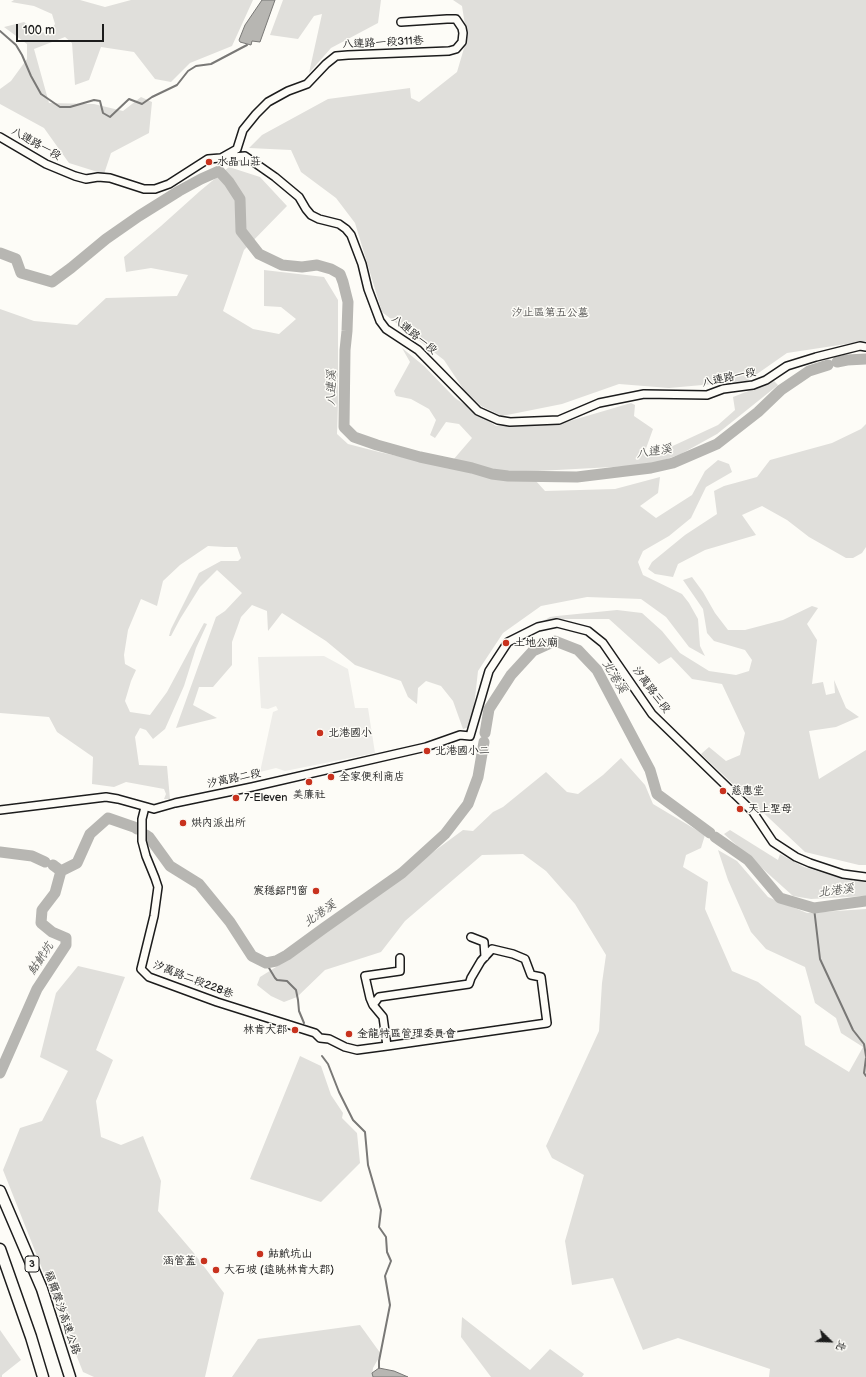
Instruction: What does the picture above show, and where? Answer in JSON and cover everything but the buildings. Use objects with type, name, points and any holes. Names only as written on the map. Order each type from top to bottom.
[{"type":"highway","name":"福爾摩沙高速公路","points":[[0,1191],[40,1283],[70,1377]]},
{"type":"highway","name":"3","points":[[0,1249],[32,1337],[42,1377]]},
{"type":"street","name":"八連路一段311巷","points":[[220,159],[237,149],[243,130],[268,102],[288,91],[307,84],[336,56],[348,54],[449,51],[456,49],[462,42],[462,28],[456,20],[447,18],[401,22]]},
{"type":"street","name":"八連路一段","points":[[0,137],[46,164],[75,176],[86,179],[98,177],[110,178],[144,189],[155,189],[169,184],[208,159],[245,156],[264,169],[298,197],[311,215],[319,219],[339,224],[346,229],[351,235],[362,264],[368,289],[380,321],[386,329],[418,350],[478,411],[498,420],[510,422],[559,420],[599,402],[644,394],[707,395],[723,389],[753,385],[766,380],[787,366],[816,357],[860,346],[866,347]]},
{"type":"street","name":"汐萬路三段","points":[[470,736],[489,671],[508,642],[538,627],[557,623],[588,631],[604,643],[652,714],[753,812],[773,842],[796,857],[810,863],[842,874],[866,877]]},
{"type":"street","name":"汐萬路二段","points":[[0,810],[106,797],[154,809],[426,747],[460,735],[470,736]]},
{"type":"street","name":"汐萬路二段228巷","points":[[145,807],[142,819],[142,841],[158,887],[154,916],[141,969],[149,977],[210,1000],[315,1033],[320,1038],[329,1039],[345,1047],[357,1050],[387,1046]]},
{"type":"street","points":[[471,937],[484,942],[485,957]]},
{"type":"street","points":[[374,1005],[379,998],[469,984],[471,978],[492,949],[513,954],[524,959],[532,975],[541,977],[547,1023],[387,1046],[383,1017],[374,1005],[370,998],[365,976],[400,971],[400,958]]},
{"type":"shaded area","points":[[262,0],[275,0],[260,42],[252,41],[251,45],[240,42],[239,40],[245,25]]},
{"type":"shaded area","name":"北港國小","points":[[324,656],[348,669],[355,708],[368,708],[375,753],[285,771],[276,768],[260,772],[273,712],[278,710],[276,706],[268,709],[261,708],[258,657]]},
{"type":"shaded area","points":[[379,1368],[394,1371],[408,1377],[373,1377],[372,1373]]},
{"type":"green space","points":[[14,0],[80,0],[105,7],[131,0],[253,0],[232,46],[190,63],[171,82],[155,79],[134,52],[101,47],[89,80],[75,85],[72,43],[65,37],[34,49],[49,103],[94,104],[123,111],[141,97],[152,102],[149,133],[111,153],[104,174],[69,163],[44,128],[0,104],[0,89],[11,81],[27,59],[27,44],[4,27],[24,22],[39,32],[50,33],[55,24],[52,14],[34,6],[11,2]]},
{"type":"green space","points":[[283,0],[381,0],[378,23],[331,48],[309,73],[322,14],[314,16],[298,39],[270,35]]},
{"type":"green space","name":"汐止區第五公墓","points":[[453,0],[866,0],[866,341],[787,353],[747,381],[669,388],[619,384],[562,404],[502,416],[481,406],[464,390],[444,360],[382,312],[355,223],[336,198],[301,172],[291,150],[249,148],[262,135],[328,99],[410,88],[411,98],[419,102],[457,72],[467,38],[462,6]]},
{"type":"green space","points":[[229,167],[260,177],[287,206],[244,250],[223,311],[253,329],[279,334],[296,319],[281,307],[264,306],[264,270],[324,277],[338,300],[337,434],[348,444],[447,467],[472,438],[459,424],[446,422],[435,438],[430,435],[436,420],[429,409],[411,399],[396,396],[394,391],[410,362],[402,348],[424,366],[455,398],[496,426],[563,423],[631,403],[635,405],[634,416],[653,429],[644,454],[649,457],[718,425],[735,410],[733,397],[774,381],[778,385],[717,434],[681,454],[650,465],[538,471],[536,481],[545,491],[615,489],[660,477],[658,493],[640,506],[656,518],[692,495],[705,471],[718,460],[729,464],[732,472],[706,487],[691,518],[669,536],[643,551],[638,562],[643,575],[682,594],[689,603],[698,619],[700,646],[705,656],[689,647],[666,617],[641,599],[587,597],[541,606],[503,633],[478,671],[473,716],[470,727],[463,729],[453,701],[441,686],[426,681],[418,688],[417,704],[408,697],[401,681],[355,665],[326,641],[282,613],[268,631],[267,611],[252,605],[241,617],[232,642],[232,665],[213,687],[199,687],[193,705],[217,718],[176,728],[216,617],[225,611],[242,593],[217,570],[200,587],[171,636],[169,636],[171,629],[199,573],[221,561],[238,561],[241,558],[237,547],[208,546],[180,565],[163,581],[157,606],[141,599],[128,630],[124,655],[125,664],[136,670],[125,701],[130,712],[150,715],[167,692],[204,623],[207,624],[196,648],[184,686],[165,729],[153,739],[146,730],[140,728],[135,737],[139,765],[167,766],[170,799],[164,799],[166,794],[164,789],[126,782],[114,787],[92,784],[93,757],[57,732],[49,717],[0,713],[0,309],[34,321],[77,325],[106,298],[177,296],[188,275],[151,268],[126,272],[124,257]]},
{"type":"green space","points":[[866,424],[866,547],[862,553],[853,558],[846,558],[809,537],[787,520],[762,506],[742,515],[756,535],[705,550],[678,564],[673,577],[655,574],[648,569],[652,562],[685,535],[717,514],[714,491],[724,486],[757,477],[770,460],[832,443],[861,429]]},
{"type":"green space","points":[[692,577],[715,613],[728,630],[745,630],[783,620],[812,606],[818,608],[807,624],[817,640],[812,684],[823,682],[826,695],[835,693],[834,680],[846,708],[859,717],[836,727],[809,731],[819,779],[866,750],[866,865],[859,865],[805,852],[701,754],[709,747],[726,761],[740,755],[745,733],[722,684],[692,679],[671,657],[659,664],[609,619],[557,619],[543,621],[550,617],[617,610],[642,613],[662,631],[680,653],[709,671],[736,675],[749,671],[752,660],[745,650],[714,641],[707,633],[703,609],[683,580]]},
{"type":"green space","points":[[621,758],[645,785],[653,804],[705,835],[701,848],[686,855],[683,867],[708,882],[705,909],[732,971],[758,982],[801,1016],[805,1045],[849,1072],[863,1047],[841,1033],[836,1018],[815,1003],[805,967],[766,949],[751,932],[728,880],[718,850],[737,861],[768,897],[807,913],[866,909],[866,1377],[769,1377],[770,1369],[678,1338],[643,1350],[613,1278],[572,1285],[565,1241],[584,1175],[552,1158],[546,1146],[599,1031],[602,983],[606,955],[575,904],[546,871],[523,854],[482,855],[405,921],[381,952],[325,970],[297,997],[284,1002],[271,996],[257,985],[260,977],[284,962],[463,830],[473,831],[493,812],[503,807],[546,772],[567,792],[578,794],[603,775]]},
{"type":"green space","points":[[730,830],[778,860],[780,854],[804,867],[841,878],[866,879],[866,896],[811,899],[793,896],[724,834]]},
{"type":"green space","points":[[78,966],[125,977],[96,1050],[113,1060],[96,1101],[101,1137],[121,1145],[143,1136],[161,1181],[158,1211],[193,1252],[224,1293],[205,1377],[94,1377],[83,1372],[3,1170],[20,1128],[42,1121],[68,1071],[40,1057],[56,993]]},
{"type":"green space","points":[[300,1056],[321,1066],[331,1095],[343,1113],[342,1118],[357,1133],[360,1163],[321,1202],[250,1179]]},
{"type":"green space","points":[[462,1317],[530,1370],[550,1349],[584,1374],[582,1377],[491,1377],[461,1337]]},
{"type":"green space","points":[[360,1325],[381,1354],[373,1368],[372,1377],[232,1377],[258,1339]]},
{"type":"green space","points":[[0,1330],[21,1360],[2,1375],[2,1377],[0,1377]]},
{"type":"waterway","points":[[0,31],[16,45],[41,94],[60,107],[70,107],[94,100],[100,101],[103,113],[110,117],[129,99],[142,104],[152,97],[177,85],[188,71],[196,66],[211,64],[247,45]]},
{"type":"waterway","name":"八連溪","points":[[0,253],[16,259],[21,273],[52,282],[106,239],[139,216],[179,191],[219,171],[229,182],[240,199],[241,231],[259,254],[282,265],[302,267],[317,265],[331,269],[340,274],[348,302],[345,350],[344,427],[354,437],[377,445],[492,474],[508,476],[577,477],[651,468],[673,463],[717,444],[758,412],[781,390],[809,371],[828,365]]},
{"type":"waterway","name":"八連溪","points":[[837,362],[866,359]]},
{"type":"waterway","name":"北港溪","points":[[485,733],[489,709],[511,675],[533,651],[555,641],[578,650],[597,670],[650,770],[657,794],[710,833]]},
{"type":"waterway","name":"北港溪","points":[[146,835],[170,866],[199,884],[230,922],[252,956],[266,963],[276,961],[287,955],[402,873],[445,834],[468,804],[478,777],[484,742]]},
{"type":"waterway","name":"北港溪","points":[[53,865],[61,871],[77,863],[90,834],[108,818],[137,829]]},
{"type":"waterway","name":"北港溪","points":[[715,837],[748,860],[780,898],[814,908],[866,901]]},
{"type":"waterway","name":"北港溪","points":[[0,852],[32,856],[45,862]]},
{"type":"waterway","name":"鮕鮘坑","points":[[0,1073],[37,989],[66,945],[66,938],[52,932],[41,923],[42,910],[55,893],[61,871]]},
{"type":"waterway","points":[[814,908],[820,959],[853,1030],[864,1044],[866,1056]]},
{"type":"waterway","points":[[266,963],[277,980],[287,981],[296,990],[299,1011],[304,1023]]},
{"type":"waterway","points":[[322,1056],[328,1064],[339,1092],[353,1120],[365,1132],[368,1165],[381,1210],[379,1227],[386,1237],[387,1252],[391,1261],[385,1276],[390,1305],[379,1361],[379,1368]]},
{"type":"waterway","points":[[866,1058],[864,1073],[866,1076]]},
{"type":"place","name":"水晶山莊","points":[[209,162]]},
{"type":"place","name":"土地公廟","points":[[506,643]]},
{"type":"place","name":"北港國小","points":[[320,733]]},
{"type":"place","name":"北港國小二","points":[[427,751]]},
{"type":"place","name":"全家便利商店","points":[[331,777]]},
{"type":"place","name":"美廉社","points":[[309,782]]},
{"type":"place","name":"慈惠堂","points":[[723,791]]},
{"type":"place","name":"7-Eleven","points":[[236,798]]},
{"type":"place","name":"天上聖母","points":[[740,809]]},
{"type":"place","name":"烘內派出所","points":[[183,823]]},
{"type":"place","name":"宸穩鋁門窗","points":[[316,891]]},
{"type":"place","name":"林肯大郡","points":[[295,1030]]},
{"type":"place","name":"金龍特區管理委員會","points":[[349,1034]]},
{"type":"place","name":"鮕鮘坑山","points":[[260,1254]]},
{"type":"place","name":"涵管蓋","points":[[204,1261]]},
{"type":"place","name":"大石坡 (遠眺林肯大郡)","points":[[216,1270]]}]
